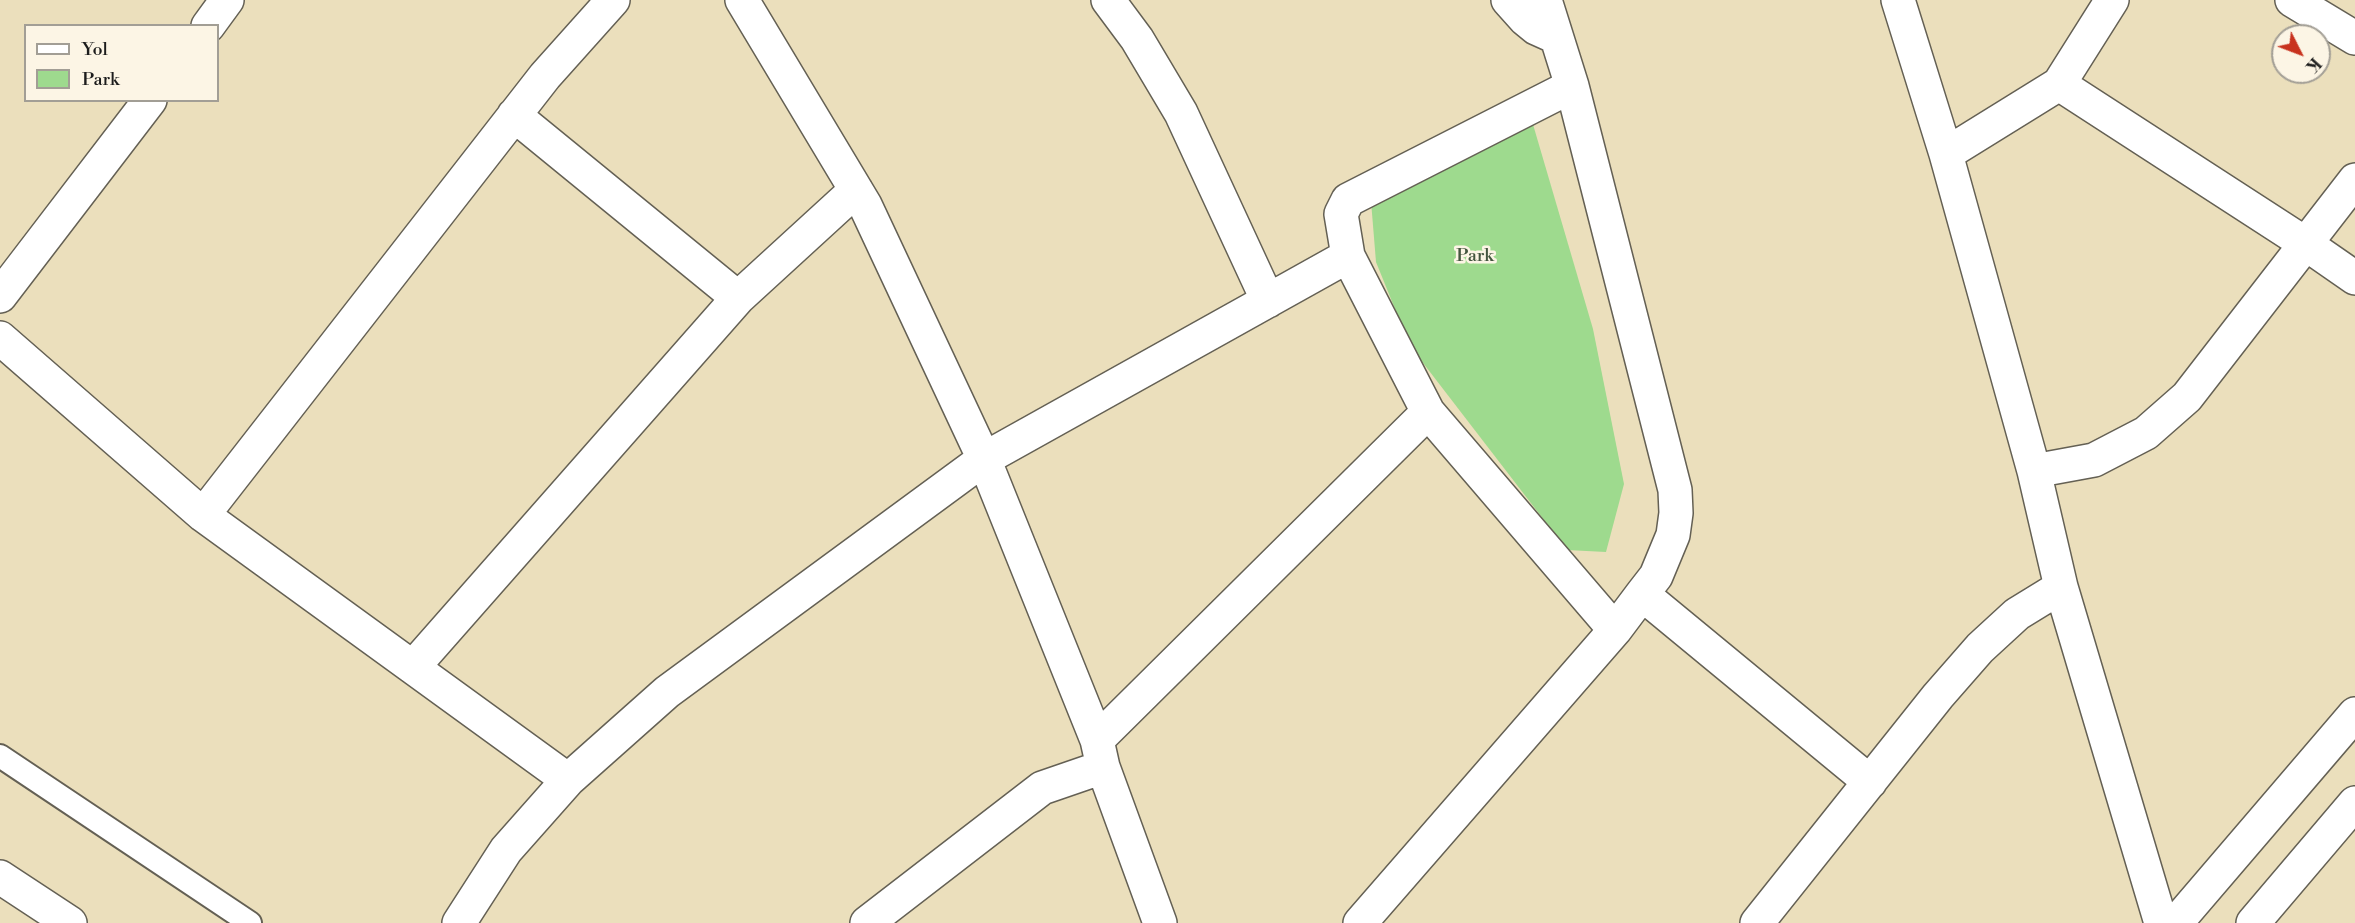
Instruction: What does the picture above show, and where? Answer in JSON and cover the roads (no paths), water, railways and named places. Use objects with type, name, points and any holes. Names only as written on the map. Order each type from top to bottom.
[{"type":"street","points":[[209,24],[227,0]]},
{"type":"street","points":[[203,515],[544,76],[613,0]]},
{"type":"street","points":[[742,0],[856,190],[984,459],[1100,753],[1160,923]]},
{"type":"street","points":[[1108,0],[1137,39],[1181,113],[1268,301]]},
{"type":"street","points":[[1508,0],[1530,23],[1556,37]]},
{"type":"street","points":[[1360,923],[1615,630],[1656,576],[1666,556],[1672,535],[1676,513],[1675,490],[1572,86],[1545,0]]},
{"type":"street","points":[[1898,0],[1946,154],[2034,471],[2061,587],[2161,923]]},
{"type":"street","points":[[1946,154],[2058,84],[2112,0]]},
{"type":"street","points":[[2292,0],[2355,38]]},
{"type":"street","points":[[2058,84],[2355,278]]},
{"type":"street","points":[[1572,86],[1348,200],[1341,214],[1348,256],[1428,412],[1615,630]]},
{"type":"street","points":[[0,296],[148,102]]},
{"type":"street","points":[[514,115],[738,298]]},
{"type":"street","points":[[2034,471],[2094,460],[2146,433],[2187,397],[2355,180]]},
{"type":"street","points":[[414,666],[738,298],[856,190]]},
{"type":"street","points":[[459,923],[506,850],[568,780],[667,692],[984,459],[1348,256]]},
{"type":"street","points":[[0,338],[203,515],[568,780]]},
{"type":"street","points":[[867,923],[1042,788],[1100,753],[1428,412]]},
{"type":"street","points":[[1757,923],[1938,696],[1980,648],[2017,614],[2061,587]]},
{"type":"street","points":[[1642,594],[1870,782]]},
{"type":"street","points":[[2176,923],[2355,714]]},
{"type":"street","points":[[2253,923],[2355,803]]},
{"type":"street","points":[[0,877],[70,923]]},
{"type":"lane","points":[[0,756],[250,923]]},
{"type":"park label","name":"Park","points":[[1475,257]]}]
